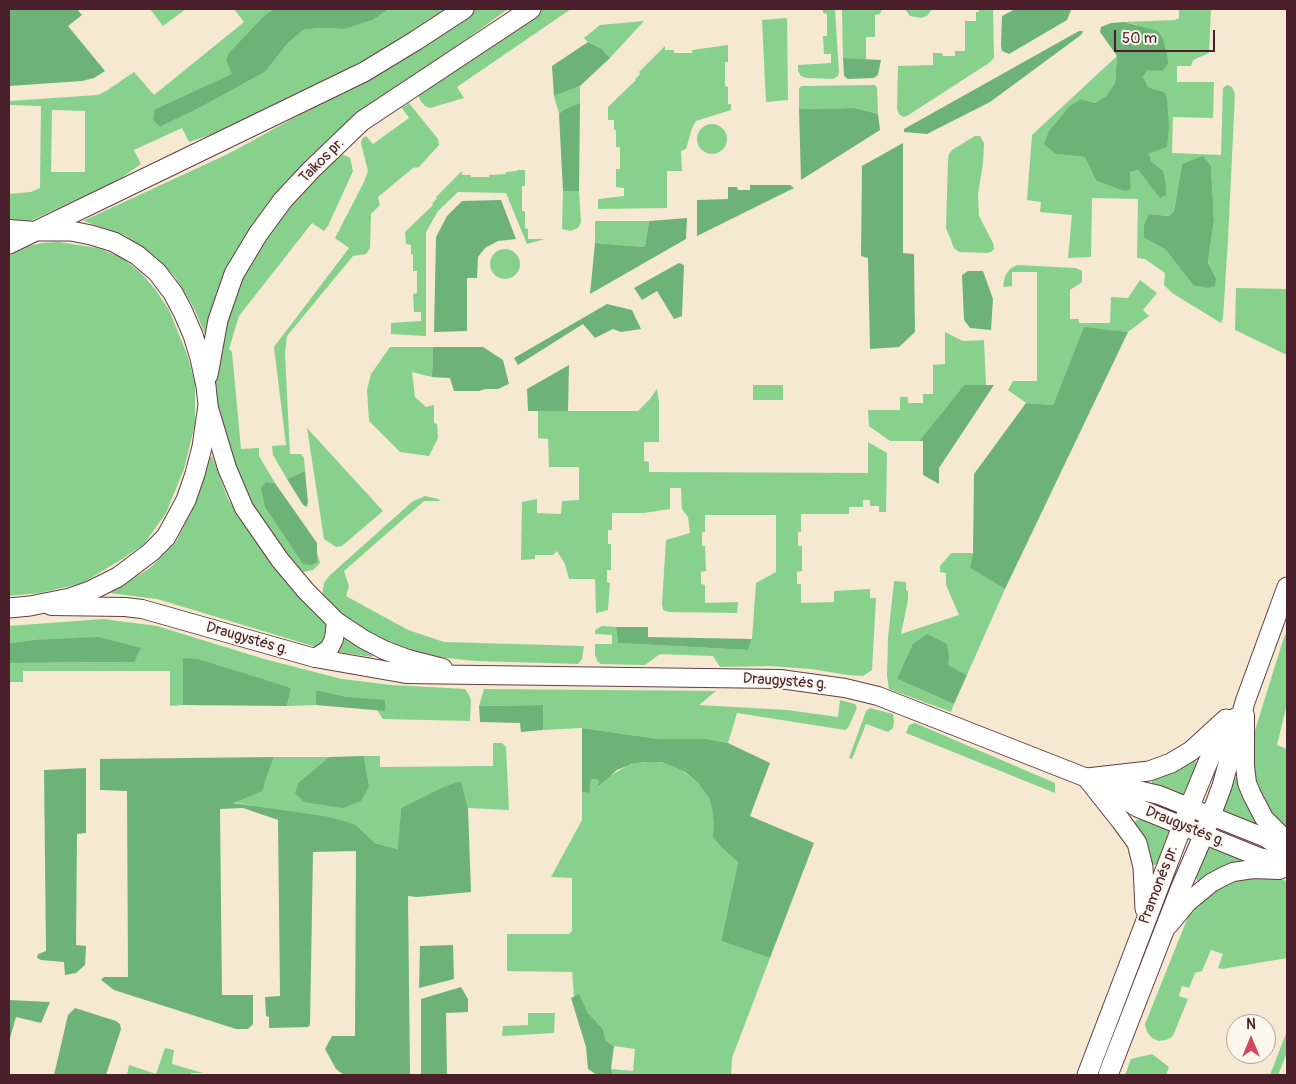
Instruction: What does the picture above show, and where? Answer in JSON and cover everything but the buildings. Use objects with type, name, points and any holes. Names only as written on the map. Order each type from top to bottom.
[{"type":"main road","points":[[9,244],[364,72],[464,9]]},
{"type":"main road","name":"Taikos pr.","points":[[206,386],[218,320],[234,274],[258,234],[283,200],[362,121],[532,9]]},
{"type":"main road","points":[[9,229],[71,231],[114,242],[137,255],[157,272],[173,293],[187,320],[200,358],[208,405],[202,447],[195,474],[186,500],[166,537],[135,566],[90,591],[70,598],[9,608]]},
{"type":"main road","name":"Draugystės g.","points":[[208,405],[227,468],[244,508],[292,575],[336,621],[363,639],[384,650],[408,659],[465,674]]},
{"type":"main road","name":"Pramonės pr.","points":[[1108,1075],[1211,816],[1222,786],[1245,702],[1287,587]]},
{"type":"main road","name":"Draugystės g.","points":[[30,606],[142,609],[315,658],[406,674],[780,679],[845,688],[878,696],[1087,778],[1159,796],[1266,838],[1287,852]]},
{"type":"main road","points":[[315,658],[329,649],[334,640],[336,621]]},
{"type":"main road","points":[[1087,778],[1149,771],[1171,763],[1191,751],[1245,702]]},
{"type":"main road","points":[[1245,702],[1244,766],[1247,783],[1264,818],[1287,841]]},
{"type":"main road","name":"Pramonės pr.","points":[[1087,1075],[1211,755],[1245,702]]},
{"type":"main road","points":[[1087,778],[1137,843],[1143,867],[1146,919]]},
{"type":"main road","name":"Draugystės g.","points":[[1087,778],[1138,808],[1259,857],[1287,864]]},
{"type":"main road","points":[[1164,931],[1188,902],[1222,877],[1234,872],[1253,869],[1287,870]]},
{"type":"green space","points":[[9,9],[77,9],[82,15],[68,26],[105,71],[94,78],[82,81],[9,86]]},
{"type":"green space","points":[[150,9],[186,9],[163,26]]},
{"type":"green space","points":[[234,9],[273,9],[266,14],[226,60],[233,74],[155,109],[160,127],[265,72],[287,44],[303,30],[319,28],[345,29],[373,20],[389,9],[450,9],[342,73],[242,124],[189,142],[182,128],[134,150],[141,164],[115,182],[28,222],[9,223],[9,194],[31,192],[40,188],[41,106],[9,105],[9,101],[98,95],[134,72],[154,95],[244,22]],"holes":[[[52,110],[85,111],[85,172],[51,172]]]},
{"type":"green space","points":[[273,9],[389,9],[373,20],[345,29],[319,28],[303,30],[287,44],[265,72],[160,127],[153,120],[155,109],[232,74],[226,60],[229,53]]},
{"type":"green space","points":[[476,9],[508,9],[424,70],[315,155],[253,223],[222,279],[205,334],[194,308],[175,277],[156,257],[125,235],[83,221],[230,153],[408,53]]},
{"type":"green space","points":[[544,9],[571,9],[457,87],[464,98],[430,108],[425,106],[420,100],[418,94],[435,80]]},
{"type":"green space","points":[[823,9],[835,9],[839,72],[838,76],[833,79],[806,78],[801,76],[798,71],[798,65],[831,63],[831,54],[824,54],[823,36],[827,36],[827,14],[823,13]]},
{"type":"green space","points":[[842,9],[882,9],[880,14],[875,15],[875,37],[866,37],[866,60],[843,58]]},
{"type":"green space","points":[[905,9],[932,9],[927,16],[921,18],[910,16]]},
{"type":"green space","points":[[979,9],[993,9],[994,58],[903,117],[897,109],[898,66],[933,65],[933,53],[942,53],[943,56],[955,56],[955,51],[965,51],[965,21],[976,21],[976,12],[979,12]]},
{"type":"green space","points":[[1015,9],[1071,10],[1067,20],[1009,54],[1002,51],[1001,46],[1002,16]]},
{"type":"green space","points":[[1179,9],[1211,9],[1209,53],[1193,60],[1191,66],[1177,66],[1177,82],[1214,82],[1213,118],[1173,117],[1172,153],[1221,155],[1223,88],[1227,85],[1232,87],[1235,94],[1228,240],[1223,318],[1221,323],[1172,293],[1164,285],[1165,273],[1145,259],[1137,258],[1138,199],[1092,198],[1091,257],[1068,258],[1072,215],[1040,212],[1041,202],[1027,200],[1032,135],[1117,56],[1115,83],[1106,96],[1095,103],[1081,99],[1056,154],[1085,157],[1096,181],[1118,189],[1131,189],[1130,172],[1138,170],[1161,198],[1163,172],[1151,161],[1149,153],[1165,92],[1148,87],[1143,77],[1146,70],[1137,25],[1124,22],[1175,20],[1179,18]],"holes":[[[1182,164],[1211,166],[1214,220],[1208,263],[1216,278],[1193,285],[1165,249],[1144,238],[1149,214],[1169,216],[1174,211]]]},
{"type":"green space","points":[[787,18],[788,100],[766,102],[762,20]]},
{"type":"green space","points":[[644,21],[610,58],[602,49],[584,38],[600,25]]},
{"type":"green space","points":[[1124,22],[1158,31],[1163,39],[1167,54],[1168,64],[1162,71],[1147,70],[1143,77],[1148,87],[1165,92],[1167,101],[1169,126],[1167,147],[1149,153],[1151,161],[1163,171],[1166,195],[1160,198],[1138,170],[1130,172],[1131,189],[1126,191],[1118,189],[1096,181],[1085,157],[1056,154],[1044,144],[1049,131],[1070,106],[1081,99],[1095,103],[1106,96],[1115,83],[1117,56],[1100,32],[1101,27],[1111,23]]},
{"type":"green space","points":[[1079,31],[1083,31],[1081,35],[990,102],[927,134],[904,132],[904,129]]},
{"type":"green space","points":[[588,42],[602,49],[610,58],[580,86],[554,96],[552,66]]},
{"type":"green space","points":[[728,45],[728,62],[725,62],[725,86],[728,87],[728,104],[731,104],[731,110],[696,121],[686,149],[681,151],[682,171],[667,171],[667,208],[598,209],[598,199],[624,196],[624,188],[616,187],[616,169],[620,169],[620,147],[616,147],[614,120],[608,120],[608,107],[636,80],[640,74],[639,72],[665,46],[665,50],[674,50],[674,53],[692,53],[692,50]]},
{"type":"green space","points":[[843,58],[881,60],[878,75],[874,78],[848,79],[844,76]]},
{"type":"green space","points":[[875,85],[877,88],[878,114],[855,108],[799,109],[799,88],[802,86]]},
{"type":"green space","points":[[580,86],[580,103],[559,114],[554,96]]},
{"type":"green space","points":[[409,103],[438,139],[439,145],[419,167],[413,168],[378,197],[380,205],[371,214],[370,248],[366,254],[353,256],[287,336],[285,354],[290,454],[301,454],[304,458],[305,471],[287,479],[273,455],[272,446],[286,445],[274,347],[349,248],[335,238],[368,171],[361,143],[362,139],[366,136],[373,144],[409,118],[402,108]]},
{"type":"green space","points":[[580,103],[579,191],[563,191],[559,114]]},
{"type":"green space","points":[[855,108],[878,114],[880,130],[801,180],[799,109]]},
{"type":"green space","points":[[712,124],[718,125],[726,133],[726,145],[718,153],[712,154],[706,153],[698,145],[697,139],[698,133],[706,125]]},
{"type":"green space","points":[[975,136],[980,136],[984,143],[978,194],[979,216],[993,243],[994,249],[987,253],[959,252],[954,248],[946,228],[949,154],[952,150]]},
{"type":"green space","points":[[903,143],[903,253],[914,254],[915,332],[899,347],[870,349],[868,258],[861,256],[862,166]]},
{"type":"green space","points":[[342,154],[350,158],[353,171],[328,226],[324,231],[312,223],[239,316],[229,349],[232,352],[241,449],[259,448],[259,456],[275,483],[266,482],[318,556],[320,563],[313,570],[303,572],[298,570],[252,505],[237,472],[218,410],[216,366],[220,338],[238,281],[271,228],[322,171]]},
{"type":"green space","points":[[1203,156],[1211,166],[1214,220],[1208,263],[1216,278],[1215,286],[1208,288],[1193,285],[1165,249],[1144,238],[1144,225],[1149,214],[1169,216],[1174,211],[1182,164]]},
{"type":"green space","points":[[525,170],[525,186],[522,186],[522,211],[525,211],[525,228],[528,229],[528,239],[545,239],[527,244],[506,193],[458,192],[438,211],[426,232],[426,336],[391,334],[391,323],[421,321],[421,312],[414,312],[413,294],[417,293],[417,271],[413,271],[411,245],[406,244],[405,232],[433,205],[436,197],[462,171],[462,175],[471,175],[471,177],[489,177],[489,175],[506,174],[506,172]]},
{"type":"green space","points":[[750,185],[790,185],[794,188],[697,236],[697,200],[728,199],[728,187],[737,187],[738,190],[750,190]]},
{"type":"green space","points":[[563,191],[579,191],[581,222],[578,228],[570,231],[562,229]]},
{"type":"green space","points":[[501,200],[516,239],[498,241],[485,248],[478,257],[477,278],[467,278],[467,331],[434,332],[436,237],[447,216],[462,201]]},
{"type":"green space","points":[[687,218],[686,239],[590,294],[595,243],[645,247],[649,221]]},
{"type":"green space","points":[[595,221],[649,221],[645,247],[595,243]]},
{"type":"green space","points":[[59,242],[98,248],[121,257],[140,272],[155,289],[169,310],[188,357],[195,383],[195,424],[184,469],[166,513],[144,544],[83,583],[40,593],[9,596],[9,255],[28,246]]},
{"type":"green space","points":[[505,249],[511,250],[519,258],[519,270],[511,278],[505,279],[499,278],[491,270],[490,264],[491,258],[499,250]]},
{"type":"green space","points":[[679,263],[684,265],[682,316],[674,319],[657,291],[642,300],[634,288]]},
{"type":"green space","points":[[1017,265],[1076,268],[1082,271],[1082,282],[1070,290],[1070,319],[1079,319],[1079,323],[1110,323],[1111,297],[1128,298],[1140,280],[1157,293],[1143,310],[1149,316],[1128,332],[1084,328],[1053,405],[1026,403],[1008,390],[1013,381],[1037,381],[1037,272],[1012,272],[1012,286],[1003,287],[1005,276],[1010,269]]},
{"type":"green space","points":[[968,271],[983,271],[993,299],[991,330],[970,328],[964,320],[962,275]]},
{"type":"green space","points":[[1236,288],[1287,289],[1287,355],[1235,330]]},
{"type":"green space","points":[[607,304],[632,310],[641,329],[621,332],[613,329],[595,338],[583,324],[518,365],[514,358]]},
{"type":"green space","points":[[1084,327],[1128,332],[1005,589],[970,568],[973,553],[974,474],[1026,403],[1053,405]]},
{"type":"green space","points":[[945,332],[963,341],[984,340],[986,385],[964,385],[919,441],[890,441],[869,426],[868,410],[900,410],[900,397],[908,397],[908,403],[923,403],[923,394],[933,394],[933,365],[945,364]]},
{"type":"green space","points":[[390,347],[433,347],[432,377],[412,372],[415,397],[426,407],[434,405],[434,423],[437,424],[438,438],[429,456],[400,452],[369,421],[367,390],[371,374]]},
{"type":"green space","points":[[433,347],[483,347],[503,360],[509,384],[498,389],[454,391],[450,378],[432,377]]},
{"type":"green space","points":[[569,365],[568,411],[528,411],[527,389]]},
{"type":"green space","points":[[753,385],[783,385],[783,400],[753,400]]},
{"type":"green space","points":[[964,385],[994,385],[939,468],[939,484],[923,475],[923,441],[919,441]]},
{"type":"green space","points":[[657,389],[659,401],[659,442],[644,442],[644,461],[649,462],[649,472],[868,473],[868,442],[887,453],[886,512],[879,512],[879,506],[870,506],[870,500],[863,500],[863,507],[849,507],[849,514],[801,514],[801,532],[798,532],[798,546],[802,546],[802,571],[797,572],[797,584],[801,584],[801,603],[834,602],[834,591],[870,589],[870,598],[876,598],[872,670],[863,676],[769,666],[720,667],[713,656],[660,654],[645,665],[601,664],[598,662],[595,655],[595,644],[612,644],[612,635],[595,634],[595,630],[602,626],[616,627],[618,643],[748,650],[752,639],[756,583],[776,572],[776,515],[705,515],[705,532],[702,532],[702,546],[705,546],[706,571],[701,572],[701,584],[705,585],[705,603],[738,602],[737,613],[669,612],[663,610],[666,540],[690,533],[688,517],[682,509],[681,488],[670,488],[670,509],[644,513],[612,513],[612,530],[608,530],[608,544],[611,544],[611,570],[607,570],[607,582],[610,583],[608,610],[596,613],[595,579],[569,579],[565,564],[557,551],[553,555],[535,555],[535,559],[521,560],[522,502],[537,499],[537,513],[561,514],[562,501],[579,500],[579,467],[549,467],[548,439],[538,438],[538,411],[638,411]]},
{"type":"green space","points":[[307,428],[383,511],[342,546],[336,547],[324,539]]},
{"type":"green space","points":[[212,456],[228,499],[247,529],[270,561],[315,612],[327,622],[330,628],[326,645],[316,647],[157,599],[109,593],[150,568],[176,542],[193,508],[208,459]]},
{"type":"green space","points":[[305,471],[307,507],[303,505],[287,479]]},
{"type":"green space","points":[[266,482],[275,483],[317,543],[317,562],[311,565],[303,564],[265,507],[261,488]]},
{"type":"green space","points":[[425,496],[441,501],[424,501],[344,571],[349,586],[346,596],[408,630],[444,642],[584,646],[582,659],[578,664],[476,661],[436,657],[408,651],[379,639],[343,617],[322,597],[324,583],[329,576],[413,501]]},
{"type":"green space","points":[[951,553],[973,553],[970,568],[1005,589],[967,675],[947,665],[949,658],[897,679],[954,704],[951,712],[889,689],[887,676],[888,638],[894,581],[906,582],[906,590],[908,591],[901,634],[959,615],[946,585],[946,573],[940,572],[940,566]]},
{"type":"green space","points":[[103,619],[157,626],[264,659],[342,679],[391,685],[465,689],[471,700],[470,721],[383,719],[377,710],[385,710],[347,697],[316,690],[316,705],[287,706],[291,688],[183,659],[183,705],[170,706],[170,671],[23,671],[23,682],[9,682],[9,663],[134,662],[33,640],[9,643],[9,626]]},
{"type":"green space","points":[[616,627],[648,627],[648,637],[752,639],[748,650],[618,643]]},
{"type":"green space","points":[[341,633],[373,653],[373,656],[333,651]]},
{"type":"green space","points":[[1287,633],[1287,704],[1277,745],[1287,749],[1287,831],[1267,812],[1253,780],[1251,743],[1284,637]]},
{"type":"green space","points":[[927,634],[947,644],[948,665],[967,675],[954,704],[897,679],[913,644]]},
{"type":"green space","points":[[99,637],[141,648],[134,662],[9,663],[9,643]]},
{"type":"green space","points":[[183,658],[198,659],[291,688],[287,706],[183,705]]},
{"type":"green space","points":[[484,689],[716,691],[699,705],[787,710],[838,717],[840,700],[855,704],[857,708],[848,728],[845,730],[737,713],[728,743],[706,739],[659,739],[582,728],[543,730],[542,705],[479,706]]},
{"type":"green space","points":[[316,690],[347,697],[385,700],[385,711],[316,705]]},
{"type":"green space","points":[[543,705],[543,730],[521,732],[520,723],[480,722],[479,706]]},
{"type":"green space","points":[[870,708],[893,714],[893,728],[888,732],[866,724],[852,759],[849,758],[866,711]]},
{"type":"green space","points":[[915,723],[1055,783],[1055,793],[906,733],[909,725]]},
{"type":"green space","points":[[582,728],[659,739],[706,739],[728,743],[770,763],[750,816],[814,843],[770,958],[721,941],[738,862],[713,837],[714,823],[709,798],[698,783],[685,772],[675,767],[661,762],[644,762],[617,770],[598,787],[599,780],[591,779],[590,793],[582,792]]},
{"type":"green space","points":[[493,743],[502,743],[506,747],[509,810],[468,808],[461,781],[401,808],[399,849],[375,843],[356,825],[232,802],[263,791],[274,757],[329,757],[299,782],[369,786],[364,756],[380,756],[380,767],[493,766]]},
{"type":"green space","points":[[364,756],[369,786],[361,801],[343,808],[304,802],[295,793],[299,782],[329,757]]},
{"type":"green space","points":[[274,757],[263,791],[233,803],[330,817],[356,825],[375,843],[398,849],[401,808],[444,787],[461,781],[468,808],[471,892],[417,897],[408,896],[410,1074],[344,1075],[336,1069],[325,1049],[332,1036],[355,1036],[356,851],[313,852],[310,1025],[308,1027],[269,1028],[265,997],[280,996],[278,820],[243,808],[220,809],[222,995],[253,995],[253,1024],[248,1029],[236,1029],[114,990],[101,980],[104,977],[128,977],[127,791],[100,790],[100,759]]},
{"type":"green space","points":[[1195,759],[1197,764],[1182,796],[1152,784],[1152,779]]},
{"type":"green space","points":[[655,761],[679,768],[698,783],[709,798],[715,823],[714,837],[724,850],[738,862],[721,941],[770,958],[732,1058],[731,1075],[613,1075],[611,1069],[633,1071],[635,1049],[614,1046],[606,1041],[603,1029],[588,1013],[579,995],[574,997],[572,972],[507,971],[507,934],[569,934],[572,931],[572,878],[551,877],[582,820],[582,792],[590,793],[591,779],[599,780],[599,787],[608,777],[627,766]]},
{"type":"green space","points":[[86,768],[86,833],[77,834],[76,945],[86,946],[85,965],[76,973],[65,975],[64,962],[37,958],[38,954],[46,951],[44,770]]},
{"type":"green space","points":[[1239,778],[1257,822],[1254,824],[1224,813],[1223,809],[1232,780]]},
{"type":"green space","points":[[1141,819],[1170,831],[1171,834],[1158,864],[1152,866],[1134,826],[1136,820]]},
{"type":"green space","points":[[1213,847],[1241,859],[1240,863],[1198,882],[1196,878],[1206,850]]},
{"type":"green space","points":[[1270,877],[1287,881],[1287,958],[1222,969],[1218,968],[1223,954],[1211,950],[1202,971],[1195,973],[1189,988],[1182,986],[1179,996],[1188,999],[1172,1037],[1158,1041],[1152,1038],[1147,1032],[1145,1024],[1188,917],[1199,899],[1232,879]]},
{"type":"green space","points":[[453,945],[454,979],[419,988],[420,946]]},
{"type":"green space","points":[[461,987],[468,999],[468,1012],[446,1013],[447,1075],[421,1075],[421,999]]},
{"type":"green space","points":[[579,994],[588,1013],[603,1029],[606,1041],[614,1046],[611,1069],[613,1075],[597,1075],[588,1069],[586,1047],[571,998]]},
{"type":"green space","points":[[9,1000],[50,1002],[41,1023],[16,1017],[9,1042]]},
{"type":"green space","points":[[75,1008],[120,1024],[121,1029],[106,1075],[54,1075],[68,1015]]},
{"type":"green space","points":[[528,1013],[555,1013],[554,1033],[502,1036],[503,1026],[528,1025]]},
{"type":"green space","points":[[1287,1031],[1287,1053],[1278,1075],[1270,1075],[1274,1064],[1276,1064]]},
{"type":"green space","points":[[165,1048],[174,1050],[172,1064],[203,1073],[191,1073],[191,1075],[127,1075],[129,1065],[156,1074]]},
{"type":"green space","points":[[1152,1054],[1169,1067],[1166,1075],[1125,1075],[1131,1059]]}]
